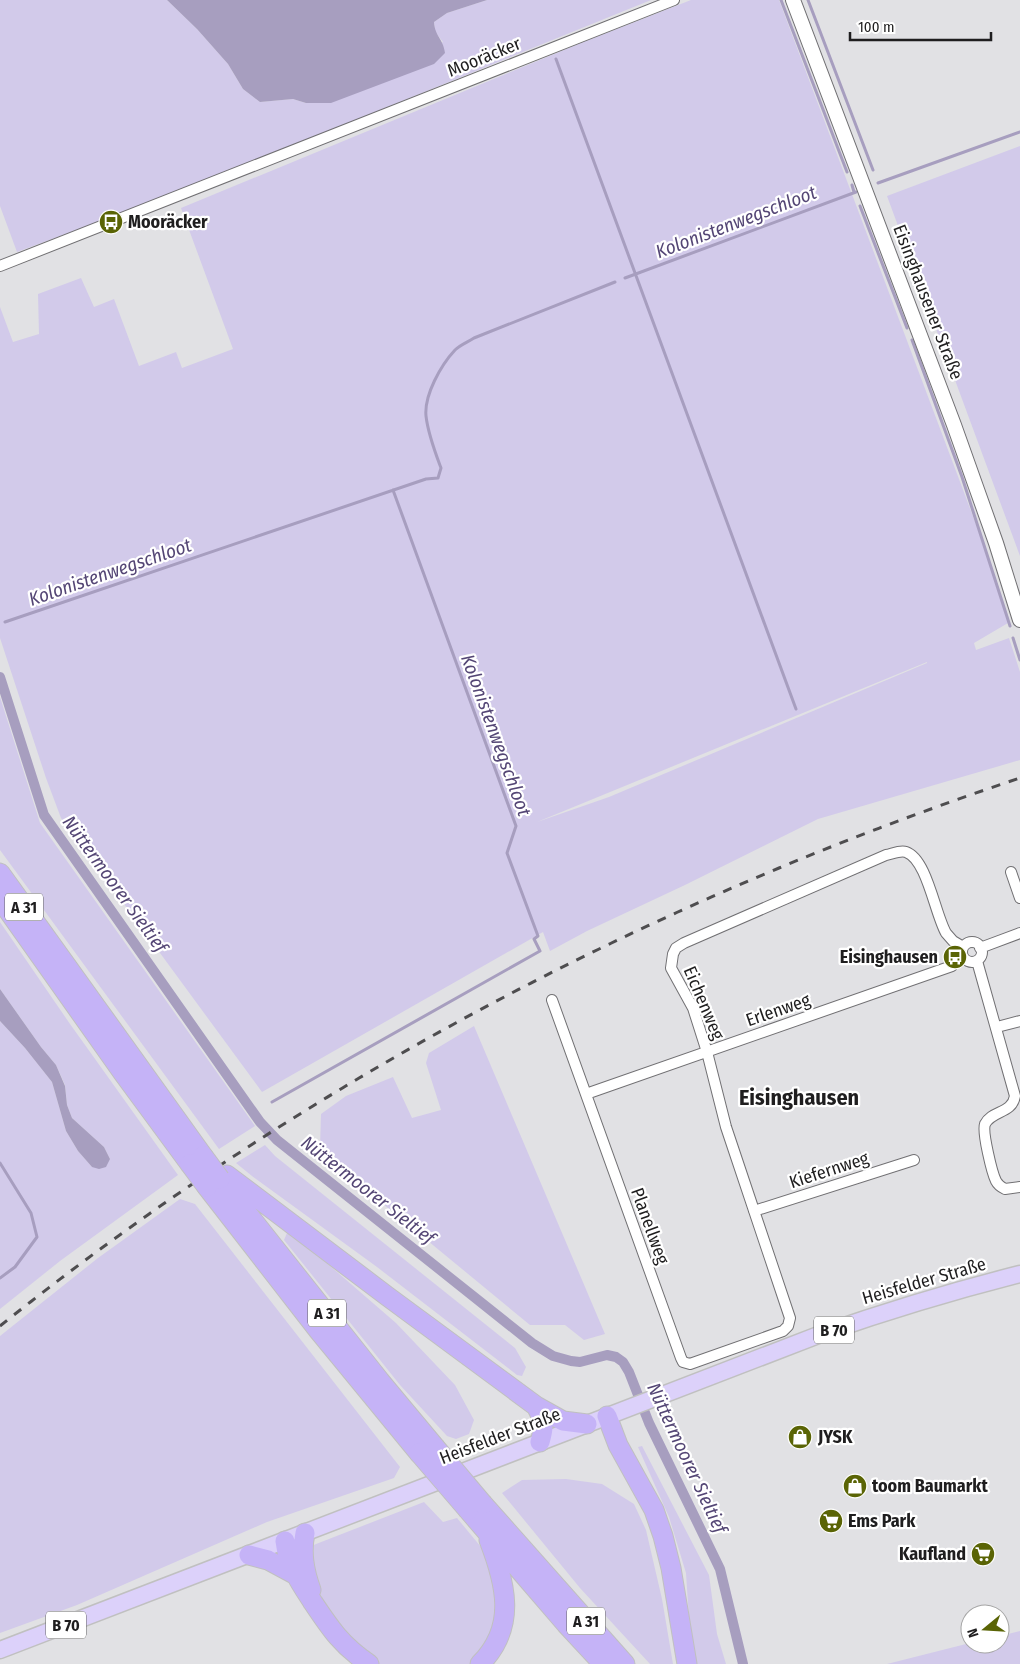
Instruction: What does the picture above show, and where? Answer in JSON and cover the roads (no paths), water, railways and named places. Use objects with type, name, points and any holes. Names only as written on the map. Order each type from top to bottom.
[{"type":"highway","name":"A 31","points":[[0,873],[210,1171],[318,1330],[476,1507],[625,1664]]},
{"type":"highway","name":"A 31","points":[[0,899],[123,1073],[210,1171]]},
{"type":"highway","points":[[210,1171],[387,1296],[536,1406],[563,1421],[587,1424]]},
{"type":"highway","points":[[536,1406],[542,1416],[544,1428],[540,1442]]},
{"type":"highway","points":[[607,1416],[618,1445],[654,1510],[663,1536],[671,1568],[687,1664]]},
{"type":"highway","name":"A 31","points":[[476,1507],[485,1530],[603,1664]]},
{"type":"highway","points":[[480,1664],[490,1652],[499,1636],[505,1610],[504,1594],[498,1568],[485,1530]]},
{"type":"highway","points":[[306,1533],[302,1548],[303,1559],[316,1608]]},
{"type":"highway","points":[[285,1541],[286,1553],[294,1574],[316,1608],[339,1640],[369,1664]]},
{"type":"highway","points":[[249,1555],[268,1560],[294,1574]]},
{"type":"main road","name":"Heisfelder Straße","points":[[0,1650],[822,1334],[891,1310],[1020,1274]]},
{"type":"street","name":"Mooräcker","points":[[0,266],[674,0]]},
{"type":"street","name":"Eisinghausener Straße","points":[[793,0],[954,424],[996,543],[1020,620]]},
{"type":"street","name":"Eichenweg","points":[[783,1331],[788,1326],[790,1318],[726,1127],[707,1052],[692,1008],[672,972],[671,961],[676,948],[886,856],[904,852],[917,860],[943,929],[953,941],[963,947]]},
{"type":"street","points":[[1011,872],[1020,898]]},
{"type":"street","points":[[980,948],[1020,933]]},
{"type":"street","points":[[972,942],[976,943],[980,948],[981,956],[977,960],[970,962],[964,959],[963,947],[972,942]]},
{"type":"street","points":[[977,960],[1015,1096],[1012,1105],[987,1122],[984,1132],[995,1180],[1005,1189],[1020,1187]]},
{"type":"street","name":"Erlenweg","points":[[586,1094],[952,966]]},
{"type":"street","name":"Planellweg","points":[[552,1000],[683,1362],[693,1364],[783,1331]]},
{"type":"street","points":[[997,1027],[1020,1021]]},
{"type":"street","name":"Kiefernweg","points":[[754,1212],[914,1160]]},
{"type":"waterway","points":[[781,0],[847,172]]},
{"type":"waterway","points":[[808,0],[873,170]]},
{"type":"waterway","points":[[556,59],[796,709]]},
{"type":"waterway","name":"Kolonistenwegschloot","points":[[878,183],[1020,132]]},
{"type":"waterway","points":[[852,185],[854,192]]},
{"type":"waterway","name":"Kolonistenwegschloot","points":[[625,278],[856,192]]},
{"type":"waterway","points":[[860,206],[907,328]]},
{"type":"waterway","name":"Kolonistenwegschloot","points":[[5,622],[426,479],[438,478],[441,468],[428,429],[426,408],[434,381],[455,350],[474,338],[615,282]]},
{"type":"waterway","points":[[912,340],[962,477],[1010,626]]},
{"type":"waterway","name":"Kolonistenwegschloot","points":[[272,1102],[540,951],[534,939],[538,936],[507,853],[516,826],[393,490]]},
{"type":"waterway","points":[[1013,638],[1020,660]]},
{"type":"waterway","name":"Nüttermoorer Sieltief","points":[[0,677],[44,815],[260,1122],[277,1140],[532,1343],[553,1356],[571,1361],[580,1362],[607,1355],[616,1357],[623,1362],[629,1372],[649,1423],[720,1569],[743,1664]]},
{"type":"waterway","points":[[0,1163],[31,1213],[37,1237],[15,1267],[0,1278]]},
{"type":"railway","points":[[0,1326],[90,1257],[182,1191],[277,1129],[373,1070],[472,1014],[573,962],[675,913],[779,868],[899,821],[1020,778]]},
{"type":"place","name":"Mooräcker","points":[[111,222]]},
{"type":"place","name":"Eisinghausen","points":[[955,957]]},
{"type":"place","name":"JYSK","points":[[800,1437]]},
{"type":"place","name":"toom Baumarkt","points":[[855,1486]]},
{"type":"place","name":"Ems Park","points":[[831,1521]]},
{"type":"place","name":"Kaufland","points":[[983,1554]]},
{"type":"district","name":"Eisinghausen","points":[[799,1097]]}]
